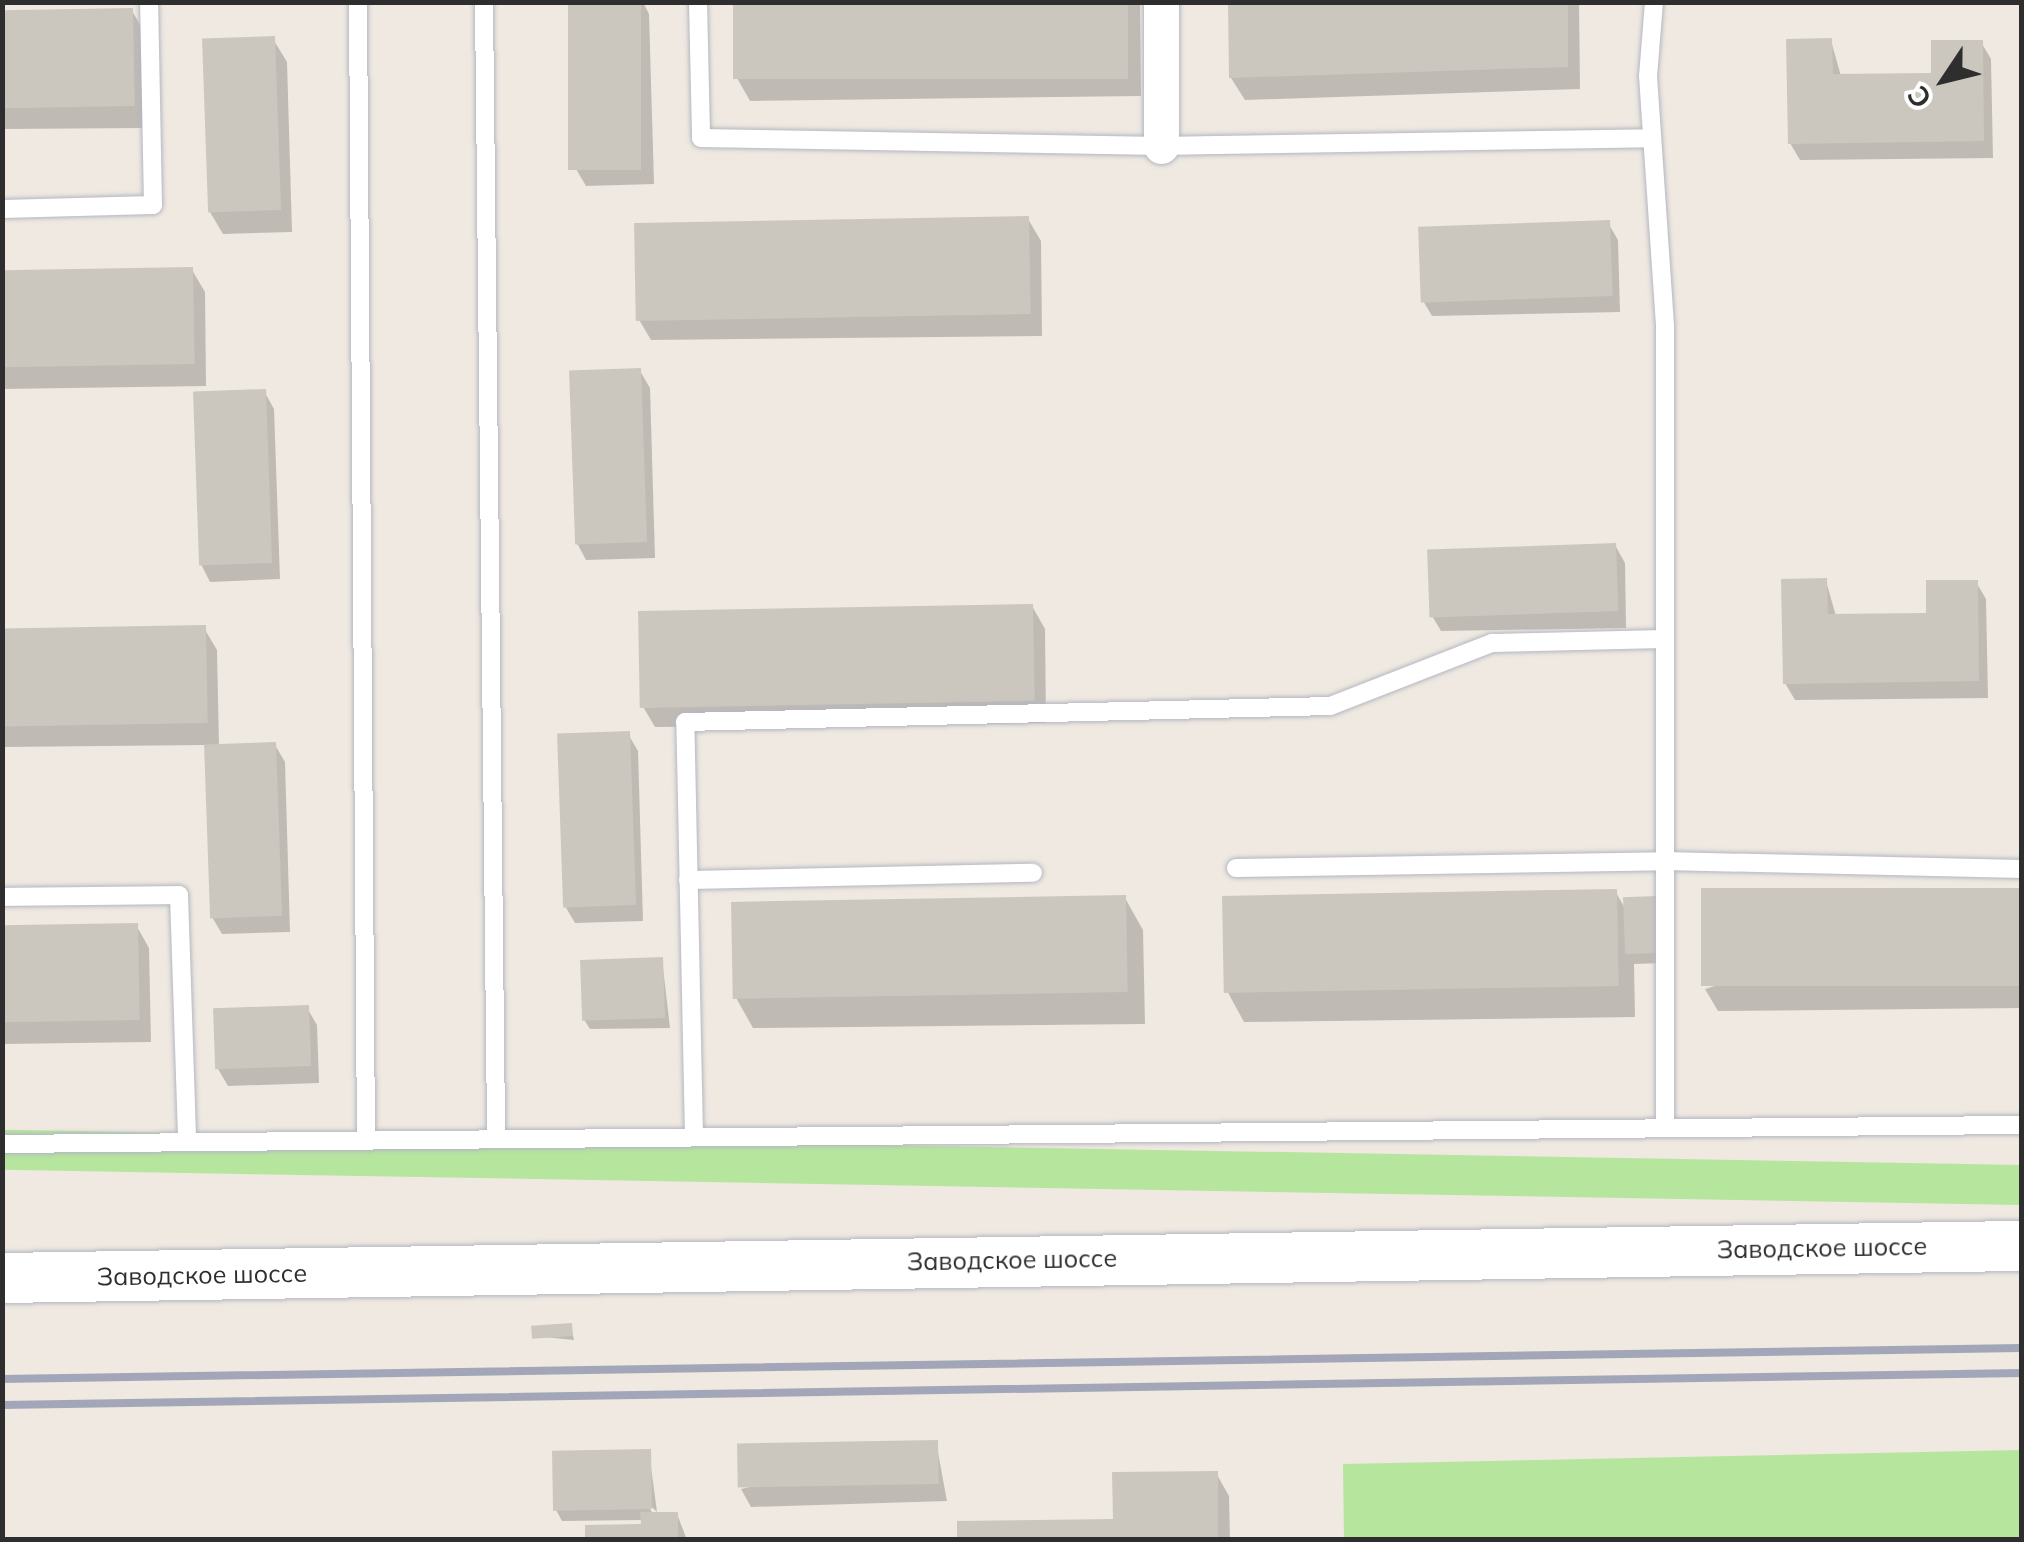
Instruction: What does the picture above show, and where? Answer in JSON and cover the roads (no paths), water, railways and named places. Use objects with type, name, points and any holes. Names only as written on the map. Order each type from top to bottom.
[{"type":"main road","name":"Заводское шоссе","points":[[2,1278],[2022,1246]]},
{"type":"street","points":[[1160,2],[1161,146]]},
{"type":"lane","points":[[2,208],[154,205],[149,2]]},
{"type":"lane","points":[[358,2],[366,1139]]},
{"type":"lane","points":[[484,2],[496,1137]]},
{"type":"lane","points":[[698,2],[701,138],[1161,146],[1652,138]]},
{"type":"lane","points":[[1654,2],[1652,138],[1665,326],[1665,1128]]},
{"type":"lane","points":[[694,1136],[686,722],[1330,706],[1492,643],[1664,640]]},
{"type":"lane","points":[[1236,868],[1665,861],[2022,869]]},
{"type":"lane","points":[[688,880],[1034,873]]},
{"type":"lane","points":[[2,897],[178,896],[186,1141]]},
{"type":"lane","points":[[2,1144],[2022,1124]]},
{"type":"railway","points":[[2,1379],[2022,1348]]},
{"type":"railway","points":[[2,1405],[2022,1373]]}]
